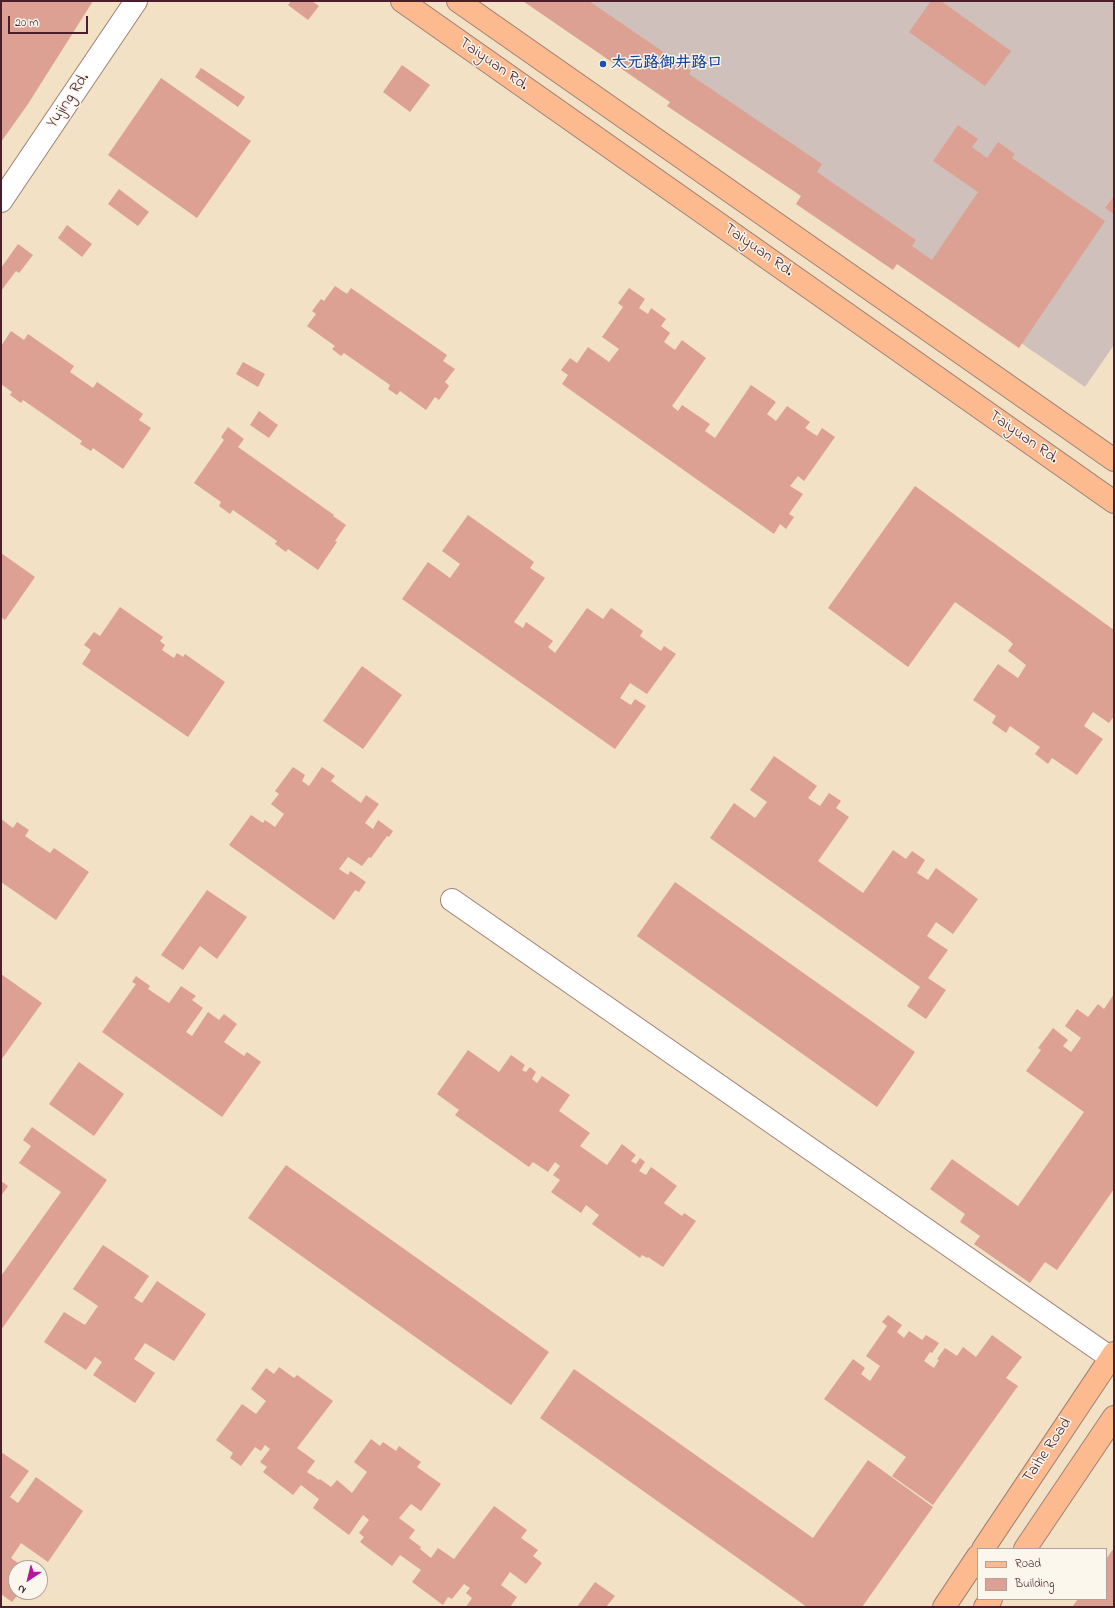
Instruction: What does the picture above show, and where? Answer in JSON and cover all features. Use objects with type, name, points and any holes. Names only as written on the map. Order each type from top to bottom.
[{"type":"main road","name":"Taiyuan Rd.","points":[[402,1],[1114,502]]},
{"type":"main road","name":"Taiyuan Rd.","points":[[458,1],[1114,460]]},
{"type":"main road","name":"Taihe Road","points":[[984,1548],[1112,1356]]},
{"type":"main road","points":[[1026,1548],[1114,1417]]},
{"type":"main road","points":[[944,1607],[977,1558]]},
{"type":"street","name":"Yujing Rd.","points":[[1,201],[136,1]]},
{"type":"street","points":[[452,900],[1112,1356]]},
{"type":"shaded area","points":[[523,1],[1114,1],[1114,345],[1085,387]]},
{"type":"building","points":[[1,1],[93,1],[28,104],[1,142]]},
{"type":"building","points":[[291,1],[312,1],[319,6],[308,20],[288,5]]},
{"type":"building","points":[[523,1],[589,1],[691,71],[689,74],[822,164],[817,172],[916,240],[912,246],[932,260],[978,192],[933,161],[958,125],[978,139],[972,147],[987,158],[998,142],[1015,154],[1012,158],[1105,221],[1019,348],[897,264],[893,270],[796,204],[801,196],[667,106],[670,102]]},
{"type":"building","points":[[931,1],[941,1],[1011,51],[985,86],[909,32]]},
{"type":"building","points":[[402,65],[430,85],[410,112],[383,92]]},
{"type":"building","points":[[201,68],[245,97],[238,107],[195,77]]},
{"type":"building","points":[[161,78],[251,141],[197,218],[108,155]]},
{"type":"building","points":[[119,189],[149,212],[138,226],[108,204]]},
{"type":"building","points":[[1114,196],[1114,214],[1105,208]]},
{"type":"building","points":[[67,225],[92,244],[82,257],[58,238]]},
{"type":"building","points":[[18,244],[33,255],[19,273],[16,271],[1,291],[1,268]]},
{"type":"building","points":[[335,286],[347,294],[351,288],[447,355],[443,361],[455,369],[445,382],[449,386],[439,400],[435,397],[426,410],[400,391],[397,395],[388,389],[390,385],[344,353],[341,356],[332,349],[335,346],[307,326],[316,314],[312,311],[321,299],[324,301]]},
{"type":"building","points":[[629,288],[645,299],[639,308],[648,314],[651,308],[666,319],[661,326],[670,333],[664,342],[675,350],[682,340],[706,358],[672,406],[678,411],[682,405],[710,424],[705,431],[715,438],[751,385],[776,402],[767,414],[776,421],[787,406],[810,422],[805,428],[817,436],[822,428],[835,437],[804,481],[798,476],[790,486],[803,494],[789,514],[794,517],[786,529],[780,524],[774,534],[562,384],[568,375],[561,370],[570,358],[577,363],[588,347],[609,362],[619,349],[602,337],[623,307],[618,303]]},
{"type":"building","points":[[11,331],[24,340],[28,334],[74,366],[70,372],[93,388],[97,382],[143,414],[139,420],[151,428],[123,469],[93,448],[91,451],[80,444],[82,441],[23,400],[21,403],[10,395],[12,392],[1,384],[1,346]]},
{"type":"building","points":[[243,362],[265,374],[258,387],[236,374]]},
{"type":"building","points":[[259,411],[278,425],[269,438],[250,425]]},
{"type":"building","points":[[228,427],[244,439],[238,447],[346,525],[335,541],[337,542],[318,570],[288,549],[286,552],[275,544],[277,541],[233,510],[230,514],[219,506],[221,502],[194,483],[224,440],[221,437]]},
{"type":"building","points":[[915,486],[1114,630],[1114,716],[1109,723],[1093,712],[1084,726],[1103,739],[1077,775],[1052,758],[1048,764],[1035,754],[1040,747],[1010,726],[1006,733],[992,723],[996,716],[973,700],[998,664],[1018,678],[1026,665],[1008,651],[1013,644],[1009,640],[955,602],[908,667],[828,608]]},
{"type":"building","points":[[468,515],[534,562],[530,568],[545,578],[514,622],[523,628],[526,622],[553,641],[548,647],[555,653],[587,608],[603,619],[611,608],[643,631],[640,636],[661,651],[664,646],[676,654],[647,694],[630,683],[620,698],[631,705],[635,699],[646,706],[615,749],[402,599],[428,562],[450,578],[460,564],[442,551]]},
{"type":"building","points":[[1,553],[35,577],[5,620],[1,617]]},
{"type":"building","points":[[120,607],[163,637],[160,641],[165,645],[162,650],[174,658],[177,653],[183,657],[185,654],[225,682],[188,737],[82,664],[91,650],[84,645],[94,632],[100,636]]},
{"type":"building","points":[[362,666],[402,695],[363,749],[323,721]]},
{"type":"building","points":[[774,756],[817,786],[808,798],[820,806],[829,793],[841,801],[836,808],[849,817],[818,861],[863,893],[893,850],[906,859],[912,851],[925,860],[917,873],[928,880],[936,868],[978,899],[953,934],[936,922],[927,936],[948,950],[928,978],[946,990],[926,1019],[907,1006],[920,987],[710,838],[734,803],[755,818],[767,802],[750,790]]},
{"type":"building","points":[[293,767],[305,775],[302,781],[309,786],[322,767],[335,776],[331,781],[361,803],[366,795],[379,804],[365,823],[373,829],[378,820],[393,831],[389,837],[387,836],[371,858],[369,857],[362,866],[348,857],[339,869],[348,875],[350,871],[366,882],[359,892],[355,890],[334,920],[229,845],[251,815],[263,823],[265,820],[275,827],[284,814],[271,804],[279,794],[275,791]]},
{"type":"building","points":[[1,819],[13,828],[17,822],[29,830],[25,836],[50,853],[54,848],[89,872],[56,920],[1,882]]},
{"type":"building","points":[[675,882],[915,1052],[877,1107],[637,936]]},
{"type":"building","points":[[207,890],[247,917],[217,959],[200,946],[183,970],[161,955]]},
{"type":"building","points":[[1,974],[42,1003],[1,1060]]},
{"type":"building","points":[[136,976],[150,986],[148,989],[169,1003],[181,986],[196,996],[192,1000],[203,1008],[186,1032],[192,1036],[208,1012],[219,1020],[224,1014],[237,1024],[224,1042],[244,1056],[247,1052],[261,1062],[222,1117],[102,1032],[136,984],[132,982]]},
{"type":"building","points":[[1114,994],[1114,1189],[1057,1270],[1045,1262],[1030,1283],[974,1244],[980,1236],[960,1222],[965,1214],[930,1189],[952,1159],[1018,1206],[1084,1112],[1026,1071],[1041,1050],[1038,1048],[1053,1028],[1068,1040],[1063,1046],[1071,1052],[1081,1038],[1065,1026],[1077,1009],[1088,1017],[1098,1004],[1104,1009]]},
{"type":"building","points":[[468,1050],[499,1072],[511,1055],[525,1065],[522,1070],[526,1072],[530,1067],[536,1072],[532,1079],[537,1083],[542,1076],[570,1095],[559,1111],[590,1133],[580,1146],[607,1165],[622,1144],[636,1155],[631,1161],[636,1164],[640,1158],[645,1162],[639,1171],[646,1175],[651,1167],[677,1186],[664,1203],[682,1216],[684,1213],[696,1221],[663,1267],[648,1257],[647,1258],[642,1255],[640,1258],[592,1224],[599,1215],[586,1205],[581,1213],[551,1192],[560,1180],[553,1175],[560,1166],[555,1162],[548,1172],[533,1162],[529,1167],[455,1115],[459,1110],[437,1094]]},
{"type":"building","points":[[79,1062],[124,1094],[94,1136],[49,1104]]},
{"type":"building","points":[[32,1127],[107,1180],[1,1330],[1,1276],[61,1192],[19,1163],[31,1146],[23,1140]]},
{"type":"building","points":[[286,1165],[549,1352],[511,1405],[248,1218]]},
{"type":"building","points":[[1,1181],[8,1186],[1,1196]]},
{"type":"building","points":[[103,1245],[149,1276],[134,1298],[142,1303],[157,1281],[206,1314],[174,1361],[145,1343],[134,1359],[155,1373],[135,1403],[93,1375],[102,1362],[95,1357],[86,1370],[44,1342],[64,1312],[85,1325],[98,1306],[73,1289]]},
{"type":"building","points":[[888,1315],[902,1325],[897,1332],[904,1338],[909,1331],[922,1340],[926,1335],[939,1343],[924,1361],[934,1368],[939,1360],[937,1359],[945,1348],[957,1356],[963,1347],[976,1357],[992,1335],[1022,1357],[1006,1378],[1018,1386],[933,1505],[892,1476],[906,1457],[824,1399],[853,1359],[865,1368],[861,1374],[870,1381],[880,1366],[866,1356],[887,1326],[882,1322]]},
{"type":"building","points":[[279,1367],[294,1378],[297,1375],[333,1401],[297,1448],[315,1461],[307,1472],[331,1487],[337,1480],[352,1493],[367,1472],[354,1462],[371,1439],[380,1446],[383,1442],[396,1451],[399,1446],[421,1462],[417,1467],[441,1484],[421,1511],[411,1504],[399,1518],[415,1530],[409,1538],[421,1547],[420,1549],[431,1558],[438,1548],[454,1559],[494,1506],[527,1530],[521,1538],[538,1550],[533,1556],[542,1563],[526,1584],[510,1572],[501,1585],[517,1597],[510,1607],[466,1607],[472,1598],[466,1593],[470,1588],[464,1584],[452,1599],[448,1597],[443,1605],[412,1582],[421,1570],[400,1555],[392,1566],[360,1542],[364,1537],[359,1533],[369,1520],[363,1515],[349,1535],[313,1508],[319,1499],[301,1485],[293,1495],[263,1472],[267,1467],[260,1462],[270,1449],[265,1445],[261,1451],[255,1447],[241,1466],[230,1458],[233,1453],[216,1440],[242,1404],[256,1414],[266,1401],[251,1389],[266,1368],[274,1374]]},
{"type":"building","points":[[574,1369],[813,1538],[868,1460],[933,1507],[862,1607],[807,1607],[540,1418]]},
{"type":"building","points":[[1,1452],[29,1471],[10,1497],[18,1503],[36,1477],[83,1511],[48,1562],[48,1560],[45,1560],[21,1543],[11,1558],[14,1560],[8,1560],[8,1599],[1,1594]]},
{"type":"building","points":[[1114,1548],[1114,1607],[1072,1607],[1077,1600],[1107,1600],[1107,1558]]},
{"type":"building","points":[[595,1582],[615,1596],[606,1607],[577,1607]]},
{"type":"place","name":"太元路御井路口","points":[[603,64]]}]
